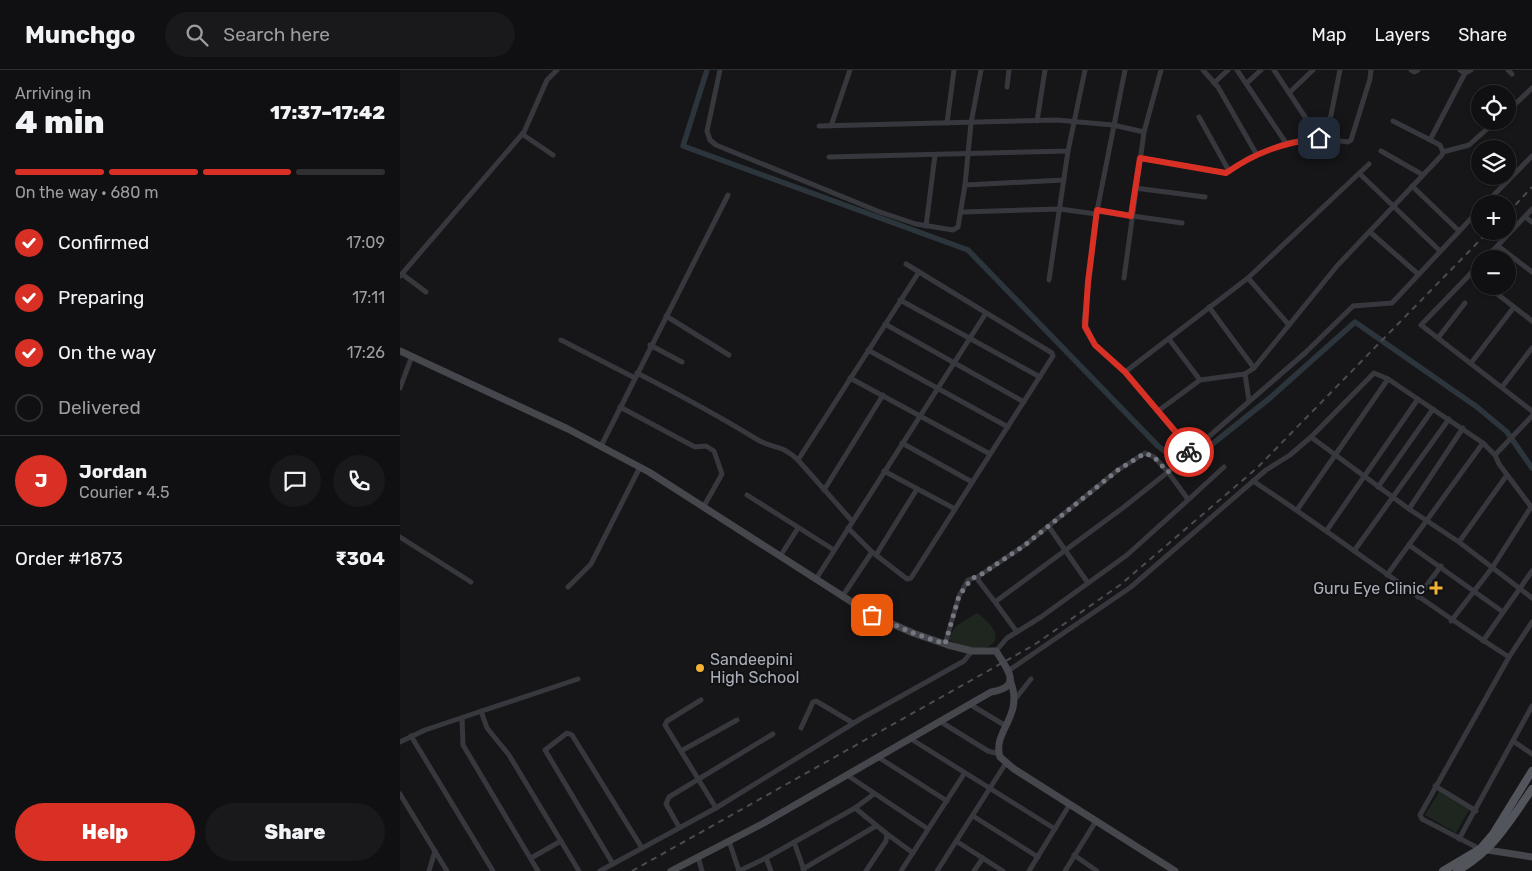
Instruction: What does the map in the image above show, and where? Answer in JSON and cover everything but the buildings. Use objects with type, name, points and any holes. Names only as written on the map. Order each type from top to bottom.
[{"type":"main road","points":[[1443,871],[1484,850],[1532,771]]},
{"type":"main road","points":[[1457,871],[1484,850],[1532,789]]},
{"type":"street","points":[[426,292],[401,275],[522,134],[549,76],[557,70]]},
{"type":"street","points":[[720,70],[707,131],[710,140],[716,145],[880,212],[926,226],[956,230],[962,212],[971,123],[981,70]]},
{"type":"street","points":[[832,126],[850,70]]},
{"type":"street","points":[[947,123],[954,70]]},
{"type":"street","points":[[1007,87],[1010,70]]},
{"type":"street","points":[[1037,121],[1046,70]]},
{"type":"street","points":[[1049,280],[1068,151],[1084,70]]},
{"type":"street","points":[[1125,70],[1096,212],[1084,322],[1095,345],[1125,372],[1191,450]]},
{"type":"street","points":[[1124,278],[1144,132],[1161,70]]},
{"type":"street","points":[[1203,70],[1214,83],[1257,154]]},
{"type":"street","points":[[1214,83],[1228,70]]},
{"type":"street","points":[[1237,70],[1286,143]]},
{"type":"street","points":[[1247,83],[1261,70]]},
{"type":"street","points":[[1274,70],[1321,138]]},
{"type":"street","points":[[1290,93],[1313,70]]},
{"type":"street","points":[[1321,138],[1340,70]]},
{"type":"street","points":[[1140,158],[1221,174],[1257,154],[1286,143],[1321,138],[1348,142],[1354,136],[1371,70]]},
{"type":"street","points":[[1411,70],[1414,72],[1418,70]]},
{"type":"street","points":[[1430,140],[1465,71]]},
{"type":"street","points":[[1516,103],[1532,88]]},
{"type":"street","points":[[1199,117],[1229,171]]},
{"type":"street","points":[[819,126],[1037,121],[1113,125],[1144,132]]},
{"type":"street","points":[[1393,121],[1440,145],[1443,152]]},
{"type":"street","points":[[1158,411],[1200,380],[1245,374],[1254,368],[1337,266],[1443,152],[1469,145],[1486,130]]},
{"type":"street","points":[[522,134],[553,155]]},
{"type":"street","points":[[829,157],[968,152],[1068,151]]},
{"type":"street","points":[[1381,151],[1423,175]]},
{"type":"street","points":[[926,226],[935,154]]},
{"type":"street","points":[[1495,195],[1532,156]]},
{"type":"street","points":[[1125,372],[1248,278],[1369,164]]},
{"type":"street","points":[[1360,174],[1440,251]]},
{"type":"street","points":[[965,185],[1064,180]]},
{"type":"street","points":[[1412,186],[1459,232]]},
{"type":"street","points":[[1135,188],[1205,197]]},
{"type":"street","points":[[601,446],[650,345],[728,195]]},
{"type":"street","points":[[962,212],[1060,209],[1182,223]]},
{"type":"street","points":[[1494,250],[1532,209]]},
{"type":"street","points":[[1525,216],[1532,222]]},
{"type":"street","points":[[994,602],[1168,472],[1304,353],[1353,306],[1388,304],[1471,219]]},
{"type":"street","points":[[1370,232],[1418,274]]},
{"type":"street","points":[[1498,246],[1532,272]]},
{"type":"street","points":[[848,528],[874,554],[909,580],[1053,356],[1052,352],[906,264]]},
{"type":"street","points":[[798,460],[919,272]]},
{"type":"street","points":[[1470,274],[1421,325],[1532,411]]},
{"type":"street","points":[[1248,278],[1289,325]]},
{"type":"street","points":[[1499,295],[1532,321]]},
{"type":"street","points":[[900,300],[1040,377]]},
{"type":"street","points":[[1438,338],[1465,303]]},
{"type":"street","points":[[1471,363],[1514,307]]},
{"type":"street","points":[[1209,308],[1254,368]]},
{"type":"street","points":[[816,579],[986,313]]},
{"type":"street","points":[[666,316],[729,355]]},
{"type":"street","points":[[885,324],[1024,402]]},
{"type":"street","points":[[1169,338],[1200,380]]},
{"type":"street","points":[[561,340],[727,419],[765,444],[785,449],[798,460],[852,521]]},
{"type":"street","points":[[650,345],[682,362]]},
{"type":"street","points":[[1502,387],[1532,348]]},
{"type":"street","points":[[868,350],[1008,427]]},
{"type":"street","points":[[400,351],[516,403],[640,467],[704,506],[842,597],[893,625],[945,644],[972,651],[996,651],[1017,632],[1127,555],[1224,467]]},
{"type":"street","points":[[400,388],[412,356]]},
{"type":"street","points":[[1008,671],[1131,587],[1253,481],[1311,437],[1372,374],[1377,373],[1483,443],[1495,455],[1507,475],[1532,507],[1492,568],[1451,621]]},
{"type":"street","points":[[1245,374],[1249,401]]},
{"type":"street","points":[[850,378],[920,414],[990,454]]},
{"type":"street","points":[[1297,510],[1388,380]]},
{"type":"street","points":[[824,490],[883,396]]},
{"type":"street","points":[[1327,530],[1418,399]]},
{"type":"street","points":[[620,407],[695,447],[706,446],[714,451],[722,474],[704,506]]},
{"type":"street","points":[[1378,486],[1433,409]]},
{"type":"street","points":[[1354,551],[1449,419]]},
{"type":"street","points":[[1495,455],[1514,434],[1531,420]]},
{"type":"street","points":[[1409,508],[1463,428]]},
{"type":"street","points":[[1311,437],[1459,542],[1519,590],[1532,598]]},
{"type":"street","points":[[902,443],[972,482]]},
{"type":"street","points":[[1387,575],[1483,443]]},
{"type":"street","points":[[945,644],[959,596],[968,580],[977,577],[1049,527],[1118,470],[1145,453],[1154,457],[1168,472],[1188,500]]},
{"type":"street","points":[[568,586],[591,564],[640,467]]},
{"type":"street","points":[[884,471],[955,509]]},
{"type":"street","points":[[1459,542],[1507,475]]},
{"type":"street","points":[[1253,481],[1327,530],[1451,621],[1509,657]]},
{"type":"street","points":[[842,597],[874,554],[917,488]]},
{"type":"street","points":[[747,495],[834,550]]},
{"type":"street","points":[[1049,527],[1088,583]]},
{"type":"street","points":[[780,555],[798,528]]},
{"type":"street","points":[[400,537],[471,582]]},
{"type":"street","points":[[1409,545],[1503,612]]},
{"type":"street","points":[[1418,597],[1441,566]]},
{"type":"street","points":[[1483,641],[1532,571]]},
{"type":"street","points":[[977,577],[1017,632]]},
{"type":"street","points":[[1532,622],[1509,657],[1420,815],[1422,819],[1484,850],[1532,858]]},
{"type":"street","points":[[600,871],[716,808],[852,724],[964,661],[972,651]]},
{"type":"street","points":[[996,651],[1008,671],[1016,698]]},
{"type":"street","points":[[400,742],[411,736],[481,711],[578,679]]},
{"type":"street","points":[[1032,679],[1016,698],[999,743],[999,754],[1006,763],[1175,871]]},
{"type":"street","points":[[671,871],[847,775],[992,692],[1004,690],[1010,680]]},
{"type":"street","points":[[701,700],[665,723],[716,808]]},
{"type":"street","points":[[801,728],[813,702],[816,701],[852,724]]},
{"type":"street","points":[[971,705],[1006,726]]},
{"type":"street","points":[[1459,839],[1532,706]]},
{"type":"street","points":[[481,711],[487,728],[509,755],[578,871]]},
{"type":"street","points":[[462,718],[463,744],[538,871]]},
{"type":"street","points":[[681,751],[737,720]]},
{"type":"street","points":[[941,722],[988,752],[999,754]]},
{"type":"street","points":[[613,864],[545,750],[567,733],[572,735],[642,848]]},
{"type":"street","points":[[679,827],[666,802],[669,797],[773,734]]},
{"type":"street","points":[[411,736],[493,871]]},
{"type":"street","points":[[911,739],[1055,830]]},
{"type":"street","points":[[1513,742],[1532,754]]},
{"type":"street","points":[[878,757],[947,801]]},
{"type":"street","points":[[937,871],[1006,763]]},
{"type":"street","points":[[901,871],[964,774]]},
{"type":"street","points":[[847,775],[928,829]]},
{"type":"street","points":[[1435,786],[1476,811]]},
{"type":"street","points":[[400,794],[447,871]]},
{"type":"street","points":[[729,840],[739,871],[766,858],[854,808],[874,794]]},
{"type":"street","points":[[1029,871],[1070,804]]},
{"type":"street","points":[[854,808],[913,852]]},
{"type":"street","points":[[973,816],[1038,857]]},
{"type":"street","points":[[1064,871],[1096,821]]},
{"type":"street","points":[[794,842],[804,870],[876,826]]},
{"type":"street","points":[[866,871],[886,841],[887,834]]},
{"type":"street","points":[[531,858],[561,841]]},
{"type":"street","points":[[956,841],[1003,871]]},
{"type":"street","points":[[429,871],[435,851]]},
{"type":"street","points":[[1074,856],[1097,871]]},
{"type":"street","points":[[698,857],[702,871]]},
{"type":"street","points":[[766,858],[771,871]]},
{"type":"street","points":[[974,871],[983,858]]},
{"type":"shaded area","points":[[977,613],[993,628],[996,638],[994,642],[984,648],[974,648],[947,639],[956,626]]},
{"type":"shaded area","points":[[1439,792],[1469,810],[1456,833],[1425,815]]},
{"type":"waterway","points":[[707,70],[683,146],[968,250],[1158,446],[1171,456],[1180,460],[1196,457],[1270,398],[1355,322],[1477,407],[1507,432],[1532,468]]},
{"type":"railway","points":[[1516,204],[1532,187]]},
{"type":"railway","points":[[632,871],[1034,645],[1120,585],[1257,468],[1480,240]]},
{"type":"way so far","points":[[872,615],[913,633],[945,644],[959,596],[968,580],[974,576],[979,576],[1025,545],[1066,514],[1080,500],[1118,470],[1145,453],[1154,457],[1168,472],[1189,452]]},
{"type":"place","name":"Guru Eye Clinic","points":[[1436,588]]},
{"type":"place","name":"Sandeepini High School","points":[[700,668]]},
{"type":"route","points":[[1189,452],[1191,450],[1125,372],[1095,345],[1085,327],[1088,282],[1097,210],[1131,216],[1140,158],[1221,174],[1226,173],[1251,157],[1286,143],[1319,138]]}]
